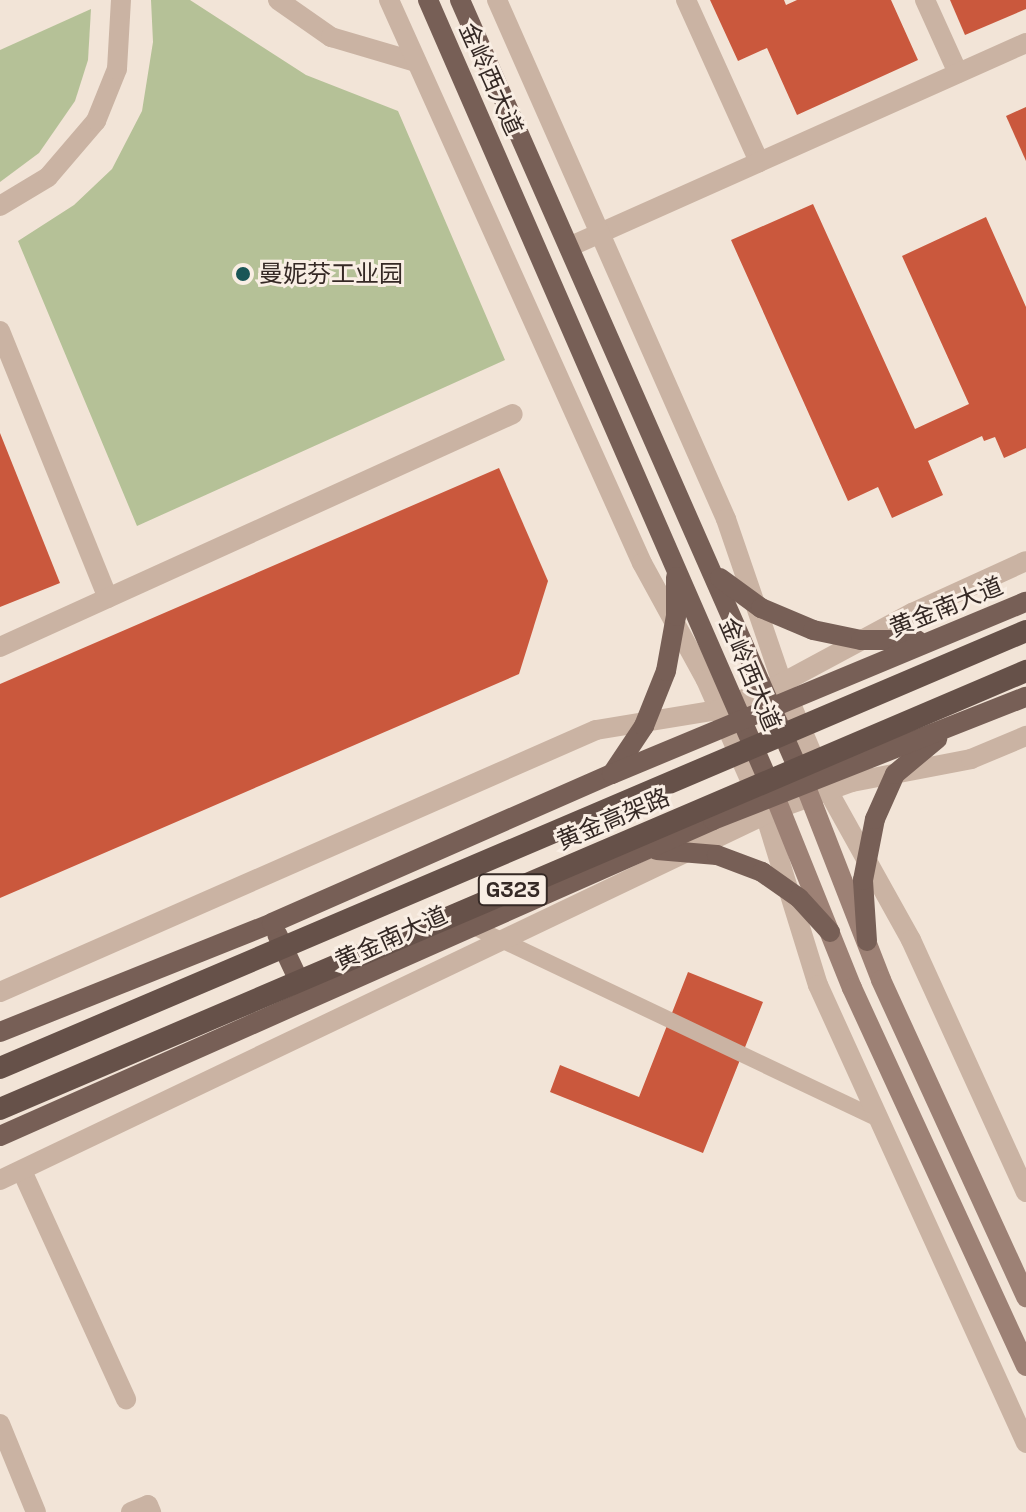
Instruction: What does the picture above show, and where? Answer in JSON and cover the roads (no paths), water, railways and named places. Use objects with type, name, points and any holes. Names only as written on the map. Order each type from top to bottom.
[{"type":"highway","name":"黄金高架路","points":[[0,1068],[1026,631]]},
{"type":"highway","name":"黄金高架路","points":[[0,1109],[1026,671]]},
{"type":"main road","name":"金岭西大道","points":[[428,0],[675,561],[729,715]]},
{"type":"main road","name":"金岭西大道","points":[[460,0],[716,575],[777,695],[815,786],[867,941],[1026,1297]]},
{"type":"main road","points":[[612,774],[646,722],[666,671],[675,624],[675,561]]},
{"type":"main road","points":[[716,575],[755,603],[813,630],[861,640],[944,636]]},
{"type":"main road","name":"黄金南大道","points":[[0,1032],[272,923],[612,774],[729,715],[944,636],[1026,602]]},
{"type":"main road","name":"黄金南大道","points":[[0,1136],[309,1003],[649,849],[815,786],[1026,697]]},
{"type":"main road","points":[[867,941],[866,860],[875,819],[895,774],[921,748],[979,716]]},
{"type":"main road","points":[[769,804],[1026,1366]]},
{"type":"main road","points":[[649,849],[693,851],[743,863],[788,889],[830,932]]},
{"type":"main road","points":[[272,923],[309,1003]]},
{"type":"street","points":[[0,206],[48,177],[96,121],[117,69],[121,0]]},
{"type":"street","points":[[278,0],[331,37],[416,62]]},
{"type":"street","points":[[389,0],[636,549],[675,624],[729,715],[769,804],[788,889],[818,985],[1026,1443]]},
{"type":"street","points":[[497,0],[726,519],[755,603],[777,695],[861,640],[1026,561]]},
{"type":"street","points":[[686,0],[759,162]]},
{"type":"street","points":[[925,0],[958,73]]},
{"type":"street","points":[[569,247],[1026,43]]},
{"type":"street","points":[[0,331],[108,598]]},
{"type":"street","points":[[0,647],[513,414]]},
{"type":"street","points":[[0,992],[596,730],[729,715]]},
{"type":"street","points":[[1026,736],[971,759],[815,786],[866,860],[911,940],[1026,1192]]},
{"type":"street","points":[[0,1180],[693,851],[769,804]]},
{"type":"street","points":[[22,1171],[126,1399]]},
{"type":"street","points":[[0,1424],[36,1512]]},
{"type":"street","points":[[131,1512],[148,1505],[151,1512]]},
{"type":"lane","points":[[476,928],[879,1119]]},
{"type":"place","name":"曼妮芬工业园","points":[[243,274]]}]
